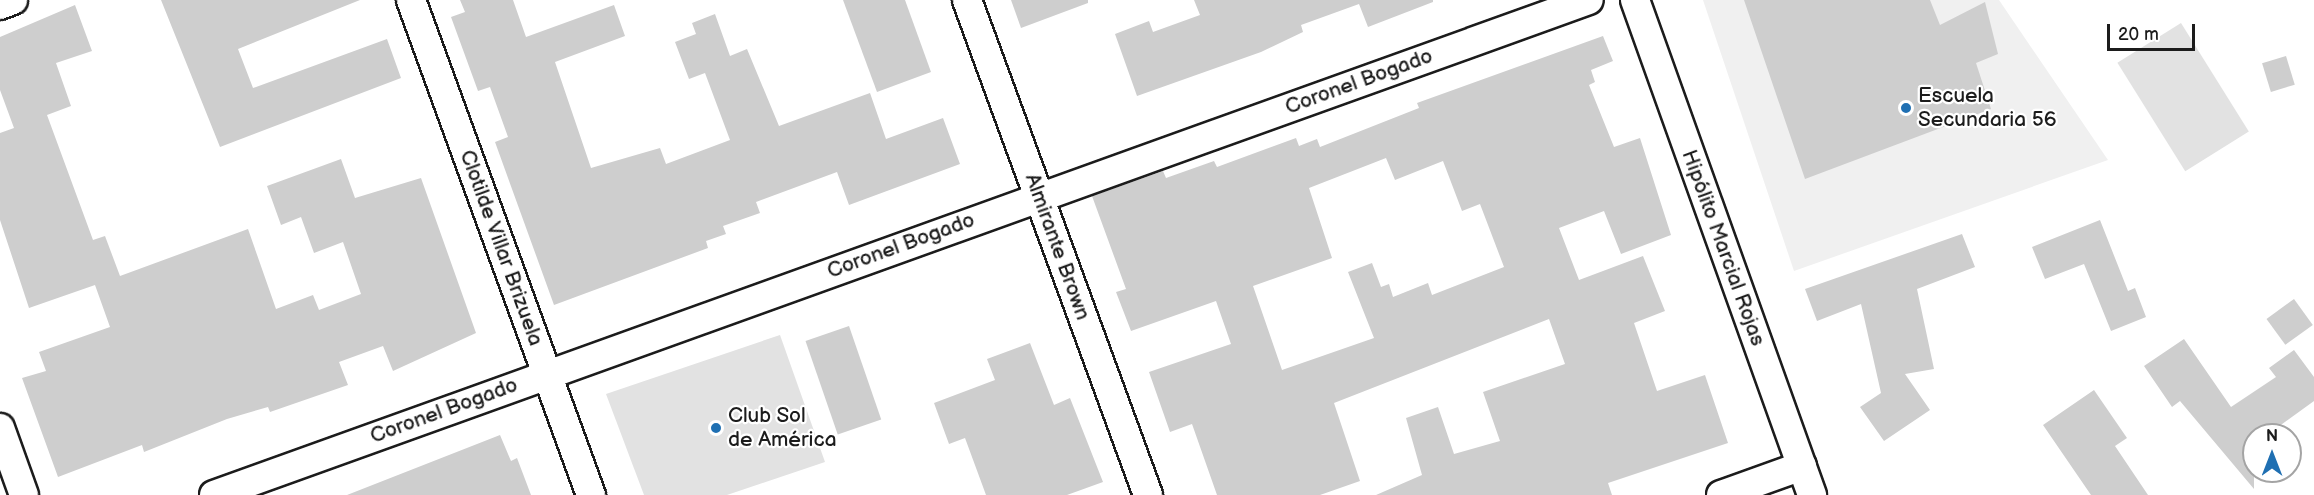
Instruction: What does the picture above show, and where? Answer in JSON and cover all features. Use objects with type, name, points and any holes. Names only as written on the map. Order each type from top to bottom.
[{"type":"street","points":[[0,5],[13,0]]},
{"type":"street","name":"Clotilde Villar Brizuela","points":[[411,0],[591,495]]},
{"type":"street","name":"Almirante Brown","points":[[967,0],[1148,495]]},
{"type":"street","name":"Coronel Bogado","points":[[214,495],[1039,196],[1589,0]]},
{"type":"street","name":"Hipólito Marcial Rojas","points":[[1635,0],[1812,495]]},
{"type":"street","points":[[0,428],[24,495]]},
{"type":"street","points":[[1721,495],[1802,466]]},
{"type":"shaded area","name":"Escuela Secundaria 56","points":[[1703,0],[1999,0],[2108,160],[1794,271]]},
{"type":"shaded area","points":[[2181,23],[2249,132],[2185,171],[2117,63]]},
{"type":"shaded area","name":"Club Sol de América","points":[[780,335],[825,462],[727,495],[644,495],[606,394]]},
{"type":"building","points":[[161,0],[360,0],[238,49],[253,88],[387,39],[401,78],[220,147]]},
{"type":"building","points":[[460,0],[513,0],[526,37],[614,5],[625,36],[555,62],[591,168],[660,148],[666,164],[730,140],[705,73],[689,79],[675,42],[696,34],[692,23],[715,14],[730,56],[747,49],[779,126],[870,93],[886,139],[943,118],[960,164],[849,205],[837,172],[756,202],[760,213],[723,226],[726,234],[706,241],[708,248],[554,305],[495,142],[508,137],[490,87],[478,91],[451,17],[465,12]]},
{"type":"building","points":[[843,0],[905,0],[931,72],[877,92]]},
{"type":"building","points":[[1011,0],[1088,0],[1088,3],[1021,28]]},
{"type":"building","points":[[1194,0],[1433,0],[1433,2],[1368,27],[1359,4],[1301,25],[1303,32],[1261,52],[1137,96],[1115,34],[1149,21],[1153,32],[1200,15]]},
{"type":"building","points":[[1744,0],[1930,0],[1940,25],[1985,2],[1998,54],[1976,63],[1991,109],[1805,179]]},
{"type":"building","points":[[75,5],[92,51],[56,63],[71,106],[47,115],[93,240],[105,236],[120,276],[248,229],[276,309],[313,295],[319,310],[361,294],[343,242],[314,253],[301,217],[281,225],[267,186],[341,159],[355,198],[421,178],[476,333],[393,371],[383,346],[339,362],[348,385],[270,412],[268,407],[227,419],[144,452],[142,445],[58,477],[22,378],[46,371],[39,352],[110,327],[95,285],[29,308],[0,220],[0,133],[14,128],[0,90],[0,37]]},
{"type":"building","points":[[1603,36],[1613,61],[1591,70],[1595,82],[1589,85],[1614,147],[1640,138],[1671,235],[1621,254],[1604,211],[1559,228],[1579,280],[1643,256],[1665,311],[1634,323],[1657,391],[1705,375],[1728,443],[1608,483],[1612,495],[1376,495],[1422,475],[1406,418],[1438,407],[1454,454],[1500,441],[1483,392],[1565,364],[1549,319],[1334,403],[1360,481],[1320,495],[1217,495],[1192,424],[1170,432],[1149,372],[1231,344],[1216,301],[1131,331],[1116,292],[1126,289],[1092,196],[1163,171],[1166,178],[1214,161],[1217,167],[1296,138],[1299,146],[1317,139],[1320,147],[1419,108],[1417,103]],"holes":[[[1386,158],[1395,180],[1443,161],[1462,211],[1480,204],[1504,267],[1432,295],[1428,283],[1393,297],[1389,284],[1381,287],[1372,263],[1348,272],[1374,338],[1282,370],[1253,286],[1332,258],[1309,188]]]},
{"type":"building","points":[[2286,56],[2295,85],[2271,92],[2262,63]]},
{"type":"building","points":[[2100,220],[2128,291],[2135,288],[2146,317],[2111,331],[2084,264],[2045,279],[2032,247]]},
{"type":"building","points":[[1962,234],[1975,267],[1917,289],[1934,369],[1905,374],[1930,410],[1884,441],[1860,407],[1881,393],[1861,304],[1817,321],[1805,289]]},
{"type":"building","points":[[2294,299],[2313,325],[2285,345],[2266,319]]},
{"type":"building","points":[[849,326],[881,420],[838,435],[806,341]]},
{"type":"building","points":[[2184,339],[2231,407],[2276,377],[2269,368],[2294,350],[2314,377],[2314,401],[2284,423],[2242,423],[2242,475],[2180,401],[2172,407],[2144,366]]},
{"type":"building","points":[[1030,343],[1054,405],[1070,398],[1103,482],[1067,495],[986,495],[965,438],[949,444],[934,403],[995,380],[987,359]]},
{"type":"building","points":[[2094,390],[2127,438],[2115,446],[2148,495],[2091,495],[2043,425]]},
{"type":"building","points":[[500,435],[511,461],[517,458],[531,495],[347,495]]},
{"type":"place","name":"Escuela Secundaria 56","points":[[1906,108]]},
{"type":"place","name":"Club Sol de América","points":[[716,428]]}]
